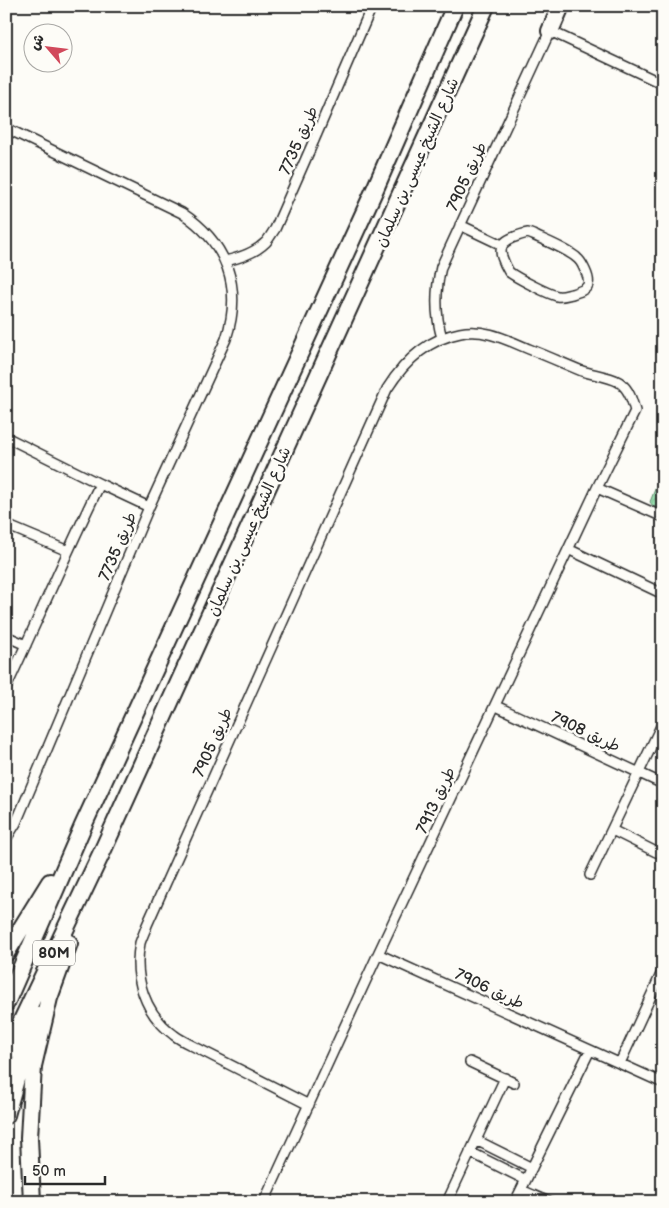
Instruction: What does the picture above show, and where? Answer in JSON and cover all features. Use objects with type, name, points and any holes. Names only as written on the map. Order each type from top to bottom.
[{"type":"highway","name":"شارع الشيخ عيسى بن سلمان","points":[[6,1003],[83,826],[376,189],[455,6]]},
{"type":"highway","name":"شارع الشيخ عيسى بن سلمان","points":[[6,1054],[102,852],[486,6]]},
{"type":"highway","points":[[550,31],[561,6]]},
{"type":"highway","points":[[6,953],[83,826]]},
{"type":"highway","points":[[32,1202],[29,1138],[33,1066],[49,998],[102,852]]},
{"type":"highway","points":[[6,1115],[52,957]]},
{"type":"highway","points":[[6,1072],[37,989]]},
{"type":"street","name":"طريق 7735","points":[[225,261],[240,258],[253,252],[266,242],[275,228],[372,6]]},
{"type":"street","points":[[550,31],[663,84]]},
{"type":"street","name":"طريق 7905","points":[[442,338],[436,310],[437,281],[441,267],[550,31]]},
{"type":"street","name":"طريق 7735","points":[[6,128],[182,213],[201,227],[216,245],[225,261],[232,291],[232,315],[226,339],[149,507],[16,823],[6,839]]},
{"type":"street","points":[[460,225],[502,245]]},
{"type":"street","points":[[522,234],[533,234],[578,259],[588,277],[588,285],[582,291],[564,296],[552,294],[509,272],[501,253],[502,245],[522,234]]},
{"type":"street","name":"طريق 7905","points":[[309,1105],[191,1045],[175,1036],[162,1025],[151,1011],[143,994],[138,977],[138,959],[147,925],[387,389],[400,370],[416,354],[429,345],[452,335],[473,332],[494,334],[584,371],[619,382],[628,392],[635,412]]},
{"type":"street","name":"طريق 7913","points":[[264,1202],[378,954],[597,488],[635,412]]},
{"type":"street","points":[[6,437],[149,507]]},
{"type":"street","points":[[6,688],[100,484]]},
{"type":"street","points":[[597,488],[663,517]]},
{"type":"street","points":[[6,525],[68,551]]},
{"type":"street","points":[[568,550],[663,594]]},
{"type":"street","points":[[6,636],[26,645]]},
{"type":"street","name":"طريق 7908","points":[[496,706],[663,784]]},
{"type":"street","points":[[590,875],[663,722]]},
{"type":"street","points":[[612,830],[656,852],[663,853]]},
{"type":"street","name":"طريق 7906","points":[[378,954],[663,1083]]},
{"type":"street","points":[[620,1063],[663,970]]},
{"type":"street","points":[[515,1202],[590,1050]]},
{"type":"street","points":[[446,1202],[476,1140],[510,1080],[470,1062]]},
{"type":"street","points":[[476,1140],[532,1168]]},
{"type":"street","points":[[470,1152],[526,1180]]},
{"type":"street","points":[[521,1190],[549,1202]]},
{"type":"green space","points":[[657,484],[663,486],[663,510],[653,506],[650,502]]}]
